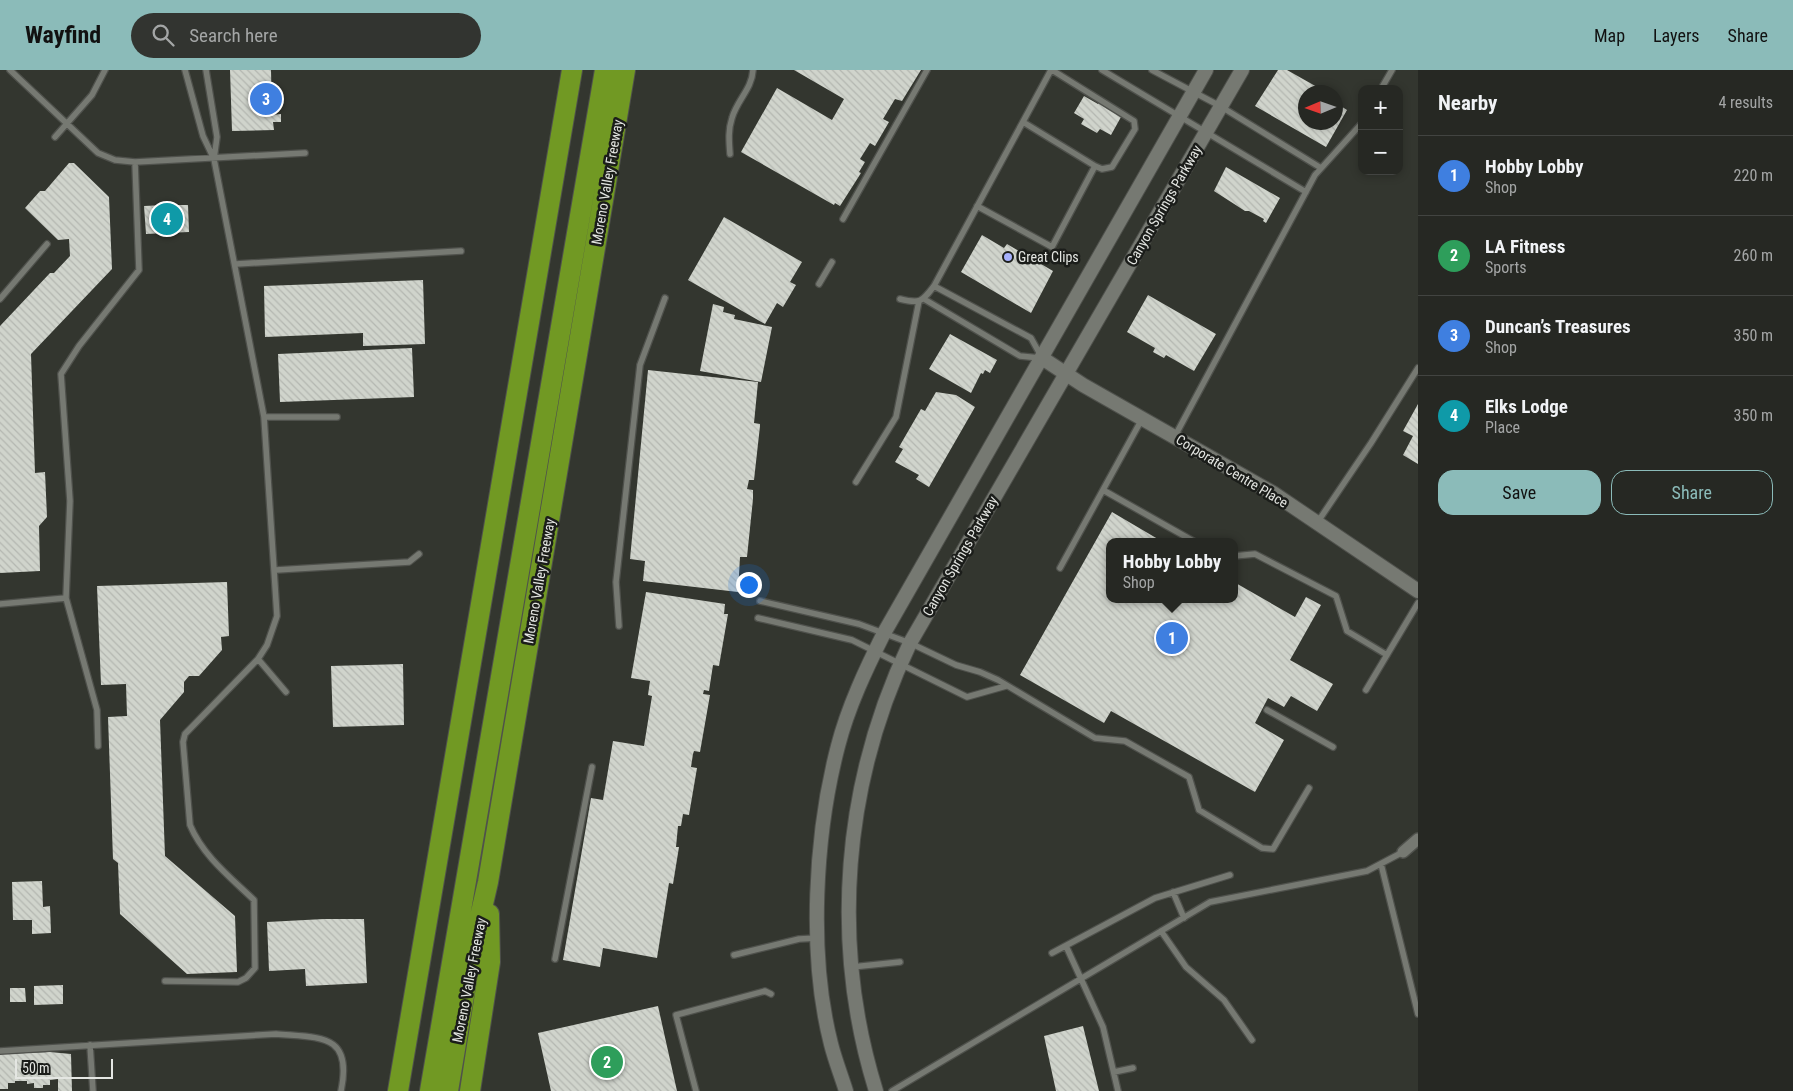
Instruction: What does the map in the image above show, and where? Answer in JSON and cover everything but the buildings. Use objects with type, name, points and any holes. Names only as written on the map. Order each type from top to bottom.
[{"type":"highway","points":[[398,1091],[572,70]]},
{"type":"highway","points":[[430,1091],[605,70]]},
{"type":"highway","name":"Moreno Valley Freeway","points":[[448,1091],[470,960],[488,882],[626,70]]},
{"type":"highway","points":[[470,1091],[490,962],[488,882]]},
{"type":"street","name":"Canyon Springs Parkway","points":[[846,1091],[831,1042],[821,981],[818,938],[817,874],[824,808],[838,744],[864,673],[884,633],[1206,70]]},
{"type":"street","name":"Canyon Springs Parkway","points":[[876,1091],[865,1058],[850,967],[847,906],[855,811],[863,774],[900,664],[910,643],[1242,70]]},
{"type":"street","name":"Corporate Centre Place","points":[[1042,358],[1273,494],[1418,591]]},
{"type":"street","points":[[1403,852],[1418,839]]},
{"type":"lane","points":[[10,70],[98,153],[115,160],[135,162],[305,153]]},
{"type":"lane","points":[[55,136],[68,124],[92,95],[105,70]]},
{"type":"lane","points":[[165,981],[238,982],[246,978],[255,968],[254,900],[203,851],[190,826],[183,742],[185,734],[258,659],[267,645],[277,616],[276,570],[264,417],[236,264],[214,159],[203,136],[185,70]]},
{"type":"lane","points":[[206,70],[217,137],[214,159]]},
{"type":"lane","points":[[730,154],[728,137],[732,116],[752,80],[753,70]]},
{"type":"lane","points":[[843,219],[927,70]]},
{"type":"lane","points":[[856,482],[896,417],[921,300],[934,286],[977,206],[1023,122],[1052,70],[1134,121],[1135,129],[1112,167],[1102,169],[1023,122]]},
{"type":"lane","points":[[1102,70],[1306,192]]},
{"type":"lane","points":[[1152,70],[1220,106],[1320,168]]},
{"type":"lane","points":[[1384,85],[1392,70]]},
{"type":"lane","points":[[1175,436],[1320,168],[1358,127]]},
{"type":"lane","points":[[98,746],[97,710],[66,598],[70,501],[61,374],[79,346],[139,270],[135,162]]},
{"type":"lane","points":[[977,206],[1052,247],[1095,166]]},
{"type":"lane","points":[[0,299],[47,244]]},
{"type":"lane","points":[[236,264],[461,251]]},
{"type":"lane","points":[[820,284],[832,262]]},
{"type":"lane","points":[[934,286],[1031,338],[1042,358]]},
{"type":"lane","points":[[620,626],[616,582],[640,366],[665,298]]},
{"type":"lane","points":[[900,299],[914,302],[921,300],[1020,356],[1042,358]]},
{"type":"lane","points":[[1317,523],[1372,443],[1418,368]]},
{"type":"lane","points":[[264,417],[337,417]]},
{"type":"lane","points":[[1060,568],[1144,418]]},
{"type":"lane","points":[[1103,490],[1188,538]]},
{"type":"lane","points":[[276,570],[409,562],[419,554]]},
{"type":"lane","points":[[1238,556],[1255,554],[1336,596],[1347,631],[1387,655]]},
{"type":"lane","points":[[0,604],[66,598]]},
{"type":"lane","points":[[760,601],[859,624],[884,633],[956,665],[980,672],[1095,738],[1125,741],[1189,777],[1199,810],[1262,848],[1273,849],[1309,788]]},
{"type":"lane","points":[[1366,690],[1418,602]]},
{"type":"lane","points":[[758,618],[852,640],[967,697],[1006,686]]},
{"type":"lane","points":[[258,659],[286,692]]},
{"type":"lane","points":[[1267,710],[1333,746]]},
{"type":"lane","points":[[555,959],[592,767]]},
{"type":"lane","points":[[892,1091],[1210,902],[1367,871],[1403,852]]},
{"type":"lane","points":[[1381,864],[1418,1014]]},
{"type":"lane","points":[[1052,953],[1155,898],[1230,875]]},
{"type":"lane","points":[[1173,892],[1184,918]]},
{"type":"lane","points":[[1161,931],[1186,968],[1224,1000],[1252,1040]]},
{"type":"lane","points":[[734,955],[799,939],[818,938]]},
{"type":"lane","points":[[1066,946],[1104,1027],[1118,1091]]},
{"type":"lane","points":[[850,967],[900,962]]},
{"type":"lane","points":[[696,1091],[676,1014],[765,991],[771,994]]},
{"type":"lane","points":[[0,1051],[276,1034],[317,1038],[333,1043],[343,1056],[344,1079],[341,1091]]},
{"type":"lane","points":[[90,1046],[93,1091]]},
{"type":"lane","points":[[1114,1072],[1133,1068]]},
{"type":"place","name":"Duncan’s Treasures","points":[[266,99]]},
{"type":"place","name":"Elks Lodge","points":[[167,219]]},
{"type":"place","name":"Great Clips","points":[[1008,257]]},
{"type":"place","name":"Hobby Lobby","points":[[1172,638]]},
{"type":"place","name":"LA Fitness","points":[[607,1062]]}]
